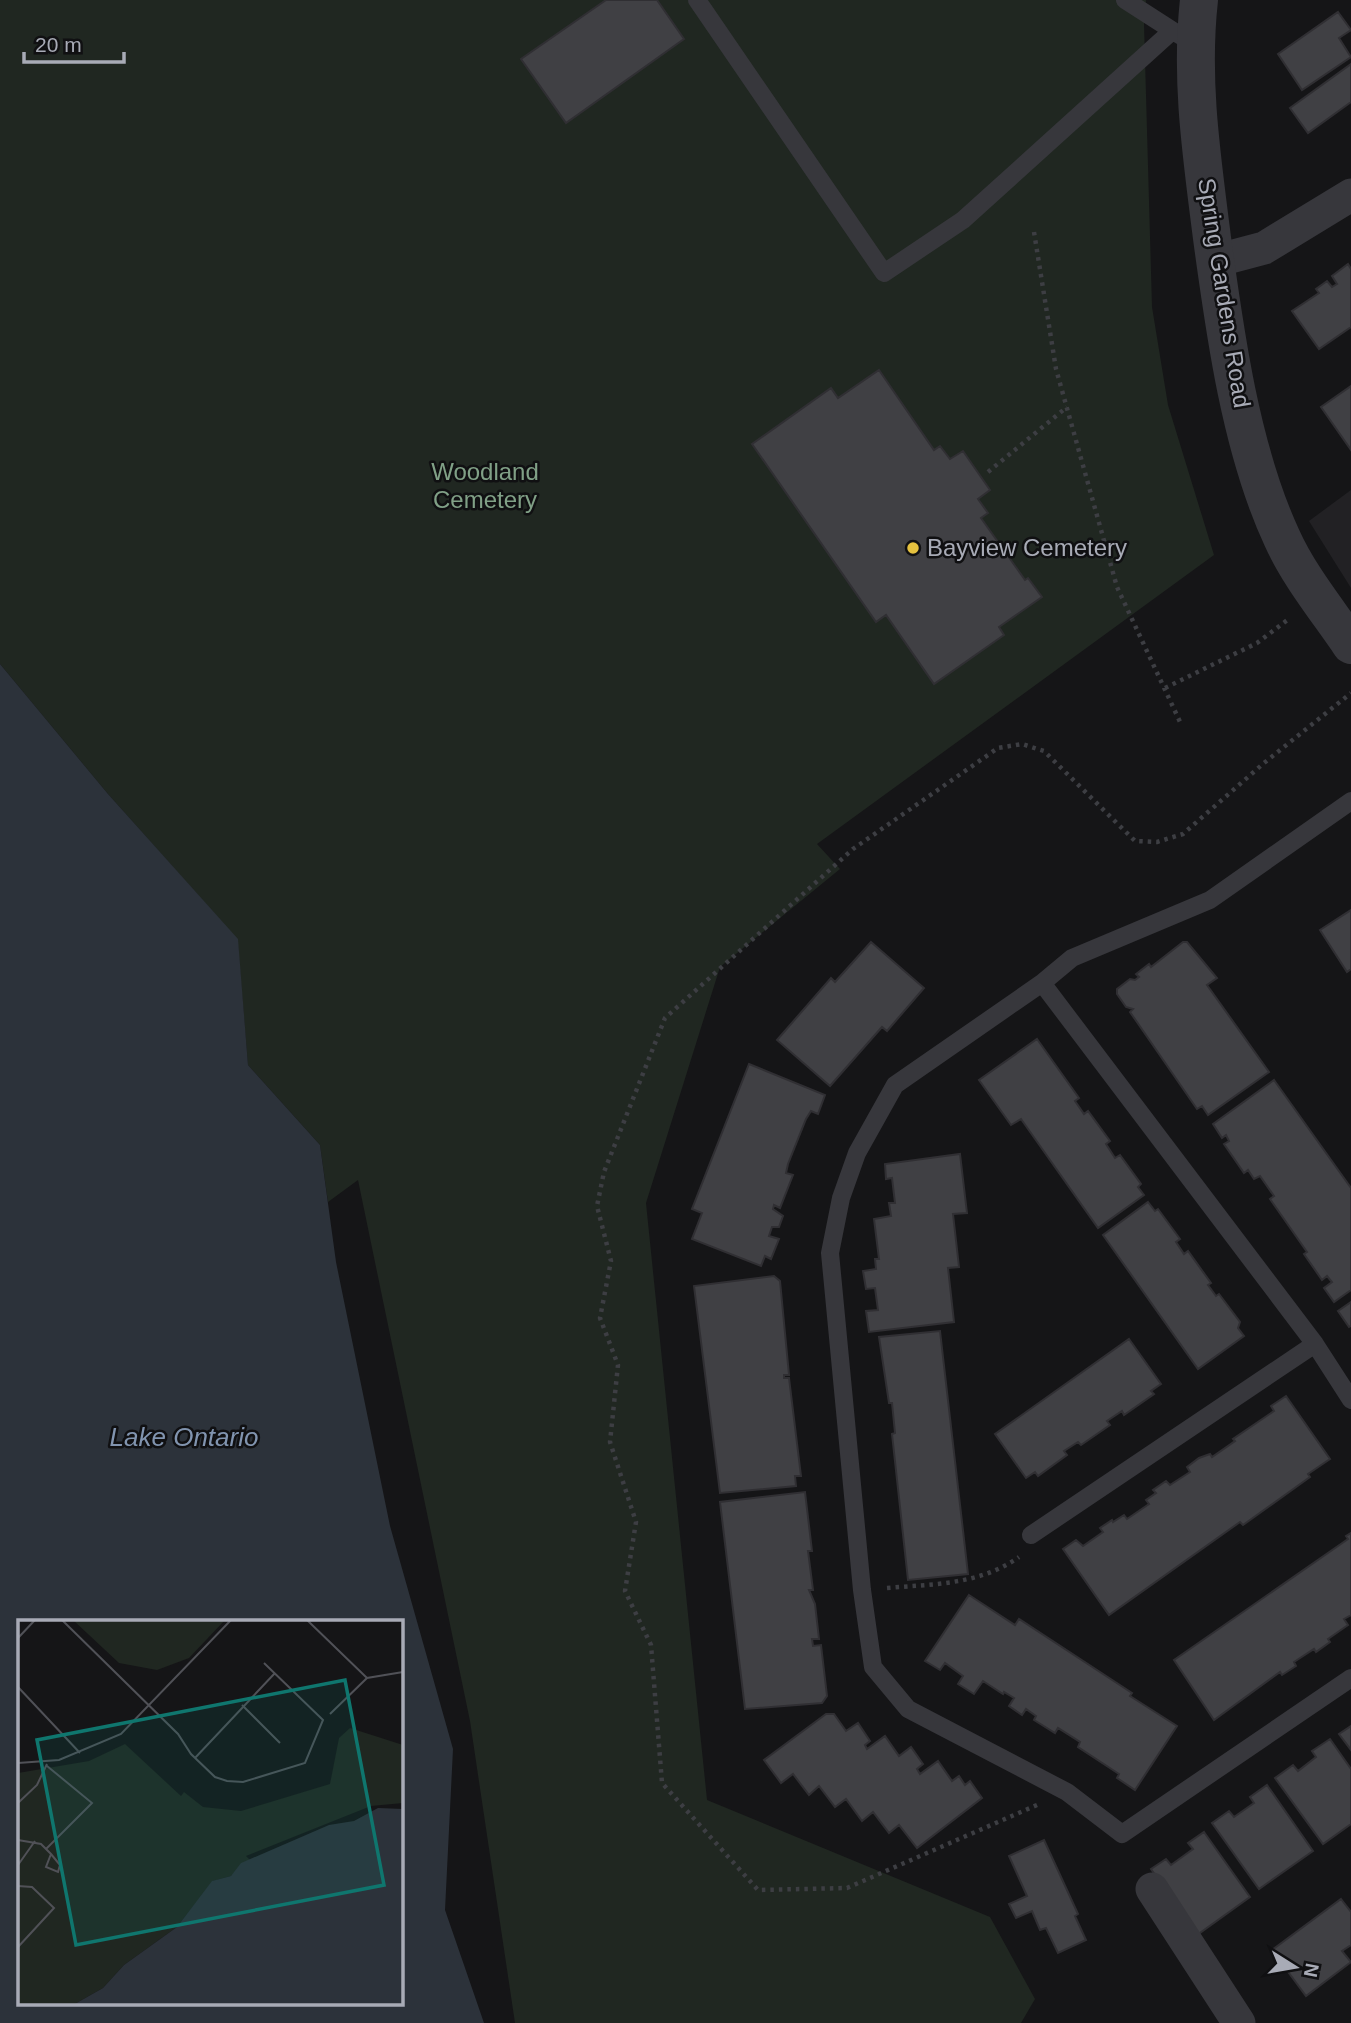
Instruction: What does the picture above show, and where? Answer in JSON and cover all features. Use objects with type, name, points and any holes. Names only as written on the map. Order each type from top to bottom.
[{"type":"street","name":"Spring Gardens Road","points":[[1199,0],[1183,37],[1197,117],[1228,349],[1247,432],[1270,510],[1283,540],[1351,645]]},
{"type":"street","points":[[1215,261],[1264,248],[1351,195]]},
{"type":"street","points":[[1152,1889],[1239,2023]]},
{"type":"lane","points":[[697,0],[884,273],[963,220],[1183,37],[1125,0]]},
{"type":"lane","points":[[1351,801],[1210,900],[1072,958],[1042,983],[895,1085],[857,1153],[841,1198],[830,1254],[862,1590],[873,1667],[908,1709],[1067,1792],[1122,1834],[1351,1678]]},
{"type":"lane","points":[[1042,983],[1314,1344],[1351,1400]]},
{"type":"lane","points":[[1031,1535],[1314,1344]]},
{"type":"path","points":[[1034,232],[1056,369],[1117,587],[1181,724]]},
{"type":"path","points":[[988,472],[1067,407]]},
{"type":"path","points":[[1165,688],[1258,643],[1319,596]]},
{"type":"path","points":[[862,1590],[931,1587],[979,1577],[1009,1564],[1027,1551],[1031,1535]]},
{"type":"shaded area","points":[[1351,490],[1351,588],[1309,521]]},
{"type":"green space","name":"Woodland Cemetery","points":[[0,0],[1146,0],[1144,24],[1152,307],[1168,405],[1214,555],[817,844],[840,869],[720,967],[646,1203],[707,1800],[990,1917],[1035,1999],[1021,2023],[515,2023],[470,1721],[358,1180],[328,1202],[320,1145],[248,1065],[238,946],[222,922],[108,794],[0,664]]},
{"type":"water","name":"Lake Ontario","points":[[0,664],[108,794],[238,939],[248,1065],[320,1145],[336,1262],[390,1526],[453,1749],[445,1910],[484,2023],[0,2023]]},
{"type":"building","points":[[606,0],[657,0],[684,39],[566,123],[521,59]]},
{"type":"building","points":[[1338,12],[1351,30],[1339,38],[1351,57],[1302,90],[1278,54]]},
{"type":"building","points":[[1351,64],[1351,102],[1308,133],[1290,108]]},
{"type":"building","points":[[1348,264],[1351,269],[1351,327],[1319,349],[1292,311],[1319,293],[1316,289],[1327,281],[1332,287],[1337,284],[1332,276]]},
{"type":"building","name":"Bayview Cemetery","points":[[879,370],[934,450],[940,446],[950,459],[963,451],[990,490],[978,499],[988,513],[981,518],[1025,580],[1028,578],[1042,597],[999,627],[1004,635],[934,684],[886,615],[876,622],[752,444],[831,388],[838,398]]},
{"type":"building","points":[[1351,386],[1351,450],[1321,407]]},
{"type":"building","points":[[1351,910],[1351,969],[1347,972],[1320,930]]},
{"type":"building","points":[[871,942],[924,988],[887,1031],[882,1027],[830,1086],[777,1040],[831,978],[835,982]]},
{"type":"building","points":[[1183,942],[1187,942],[1217,978],[1207,985],[1269,1072],[1208,1115],[1202,1106],[1197,1109],[1130,1012],[1133,1009],[1126,1007],[1117,994],[1117,989],[1130,979],[1139,977],[1136,974],[1149,964],[1151,967]]},
{"type":"building","points":[[1037,1039],[1079,1098],[1075,1101],[1084,1114],[1088,1111],[1110,1141],[1106,1144],[1115,1158],[1120,1155],[1141,1184],[1138,1187],[1144,1195],[1098,1228],[1021,1119],[1011,1125],[979,1080]]},
{"type":"building","points":[[749,1064],[825,1095],[818,1114],[811,1111],[806,1119],[788,1164],[786,1173],[793,1175],[780,1208],[774,1205],[773,1209],[783,1216],[779,1227],[772,1227],[769,1236],[779,1239],[771,1259],[765,1256],[761,1266],[692,1239],[702,1213],[692,1209]]},
{"type":"building","points":[[1274,1080],[1351,1188],[1351,1290],[1334,1302],[1324,1288],[1332,1282],[1327,1276],[1322,1280],[1304,1254],[1307,1252],[1270,1199],[1274,1196],[1260,1176],[1254,1179],[1248,1170],[1244,1173],[1224,1144],[1229,1141],[1226,1135],[1222,1138],[1213,1124]]},
{"type":"building","points":[[960,1154],[967,1213],[953,1214],[959,1267],[948,1268],[954,1322],[869,1332],[866,1311],[878,1310],[875,1288],[866,1289],[863,1271],[876,1269],[875,1259],[879,1259],[874,1219],[891,1216],[889,1203],[895,1203],[892,1178],[886,1179],[885,1164]]},
{"type":"building","points":[[1148,1202],[1155,1211],[1158,1209],[1180,1239],[1176,1242],[1184,1254],[1188,1251],[1211,1283],[1208,1285],[1216,1296],[1219,1294],[1240,1322],[1238,1328],[1244,1336],[1198,1369],[1103,1235]]},
{"type":"building","points":[[774,1276],[780,1281],[789,1375],[784,1375],[784,1378],[789,1378],[801,1476],[795,1476],[796,1486],[720,1493],[694,1286]]},
{"type":"building","points":[[1351,1302],[1351,1326],[1349,1327],[1338,1311]]},
{"type":"building","points":[[940,1331],[968,1574],[908,1580],[892,1434],[895,1433],[892,1403],[889,1403],[879,1337]]},
{"type":"building","points":[[1129,1339],[1161,1384],[1151,1391],[1154,1394],[1124,1415],[1122,1411],[1107,1421],[1110,1425],[1081,1445],[1078,1442],[1064,1451],[1067,1455],[1038,1476],[1035,1472],[1026,1478],[995,1434]]},
{"type":"building","points":[[1286,1396],[1330,1459],[1308,1474],[1310,1477],[1243,1525],[1240,1522],[1109,1615],[1063,1549],[1076,1540],[1083,1546],[1103,1532],[1100,1528],[1112,1520],[1113,1522],[1124,1515],[1127,1519],[1149,1504],[1146,1500],[1156,1493],[1153,1490],[1166,1481],[1170,1485],[1190,1472],[1187,1467],[1199,1458],[1210,1454],[1212,1457],[1235,1441],[1233,1439],[1274,1411],[1271,1406]]},
{"type":"building","points":[[805,1492],[812,1551],[808,1551],[813,1590],[809,1590],[815,1604],[819,1639],[812,1639],[813,1646],[821,1645],[827,1696],[822,1703],[745,1709],[720,1502]]},
{"type":"building","points":[[1351,1533],[1351,1615],[1344,1619],[1348,1625],[1328,1639],[1330,1642],[1316,1652],[1314,1649],[1294,1662],[1296,1666],[1282,1675],[1280,1672],[1214,1720],[1174,1660],[1348,1539],[1346,1536]]},
{"type":"building","points":[[969,1595],[1015,1625],[1019,1619],[1177,1726],[1135,1790],[1117,1778],[1119,1774],[1078,1747],[1080,1742],[1058,1728],[1055,1733],[1034,1720],[1036,1716],[1026,1709],[1022,1715],[1009,1706],[1014,1698],[983,1681],[974,1694],[958,1684],[963,1676],[945,1663],[940,1670],[925,1661]]},
{"type":"building","points":[[826,1714],[834,1714],[846,1731],[858,1723],[870,1741],[865,1745],[867,1749],[885,1736],[899,1756],[911,1747],[923,1764],[917,1769],[920,1774],[938,1761],[952,1781],[959,1776],[965,1785],[970,1781],[982,1798],[917,1848],[899,1825],[889,1833],[873,1812],[862,1821],[846,1799],[835,1807],[819,1786],[809,1795],[793,1774],[781,1783],[764,1760]]},
{"type":"building","points":[[1351,1726],[1351,1750],[1339,1734]]},
{"type":"building","points":[[1330,1739],[1351,1769],[1351,1824],[1323,1844],[1275,1778],[1293,1765],[1298,1771],[1316,1757],[1312,1751]]},
{"type":"building","points":[[1267,1785],[1313,1851],[1259,1889],[1212,1823],[1229,1811],[1234,1817],[1254,1803],[1250,1797]]},
{"type":"building","points":[[1204,1832],[1250,1897],[1197,1935],[1151,1869],[1166,1859],[1171,1865],[1193,1849],[1188,1843]]},
{"type":"building","points":[[1044,1840],[1078,1914],[1075,1916],[1086,1940],[1058,1953],[1046,1928],[1040,1930],[1032,1911],[1016,1918],[1009,1904],[1027,1896],[1009,1856]]},
{"type":"building","points":[[1341,1899],[1351,1912],[1351,1945],[1342,1951],[1351,1962],[1306,1996],[1272,1950]]},
{"type":"place","name":"Bayview Cemetery","points":[[913,548]]}]
